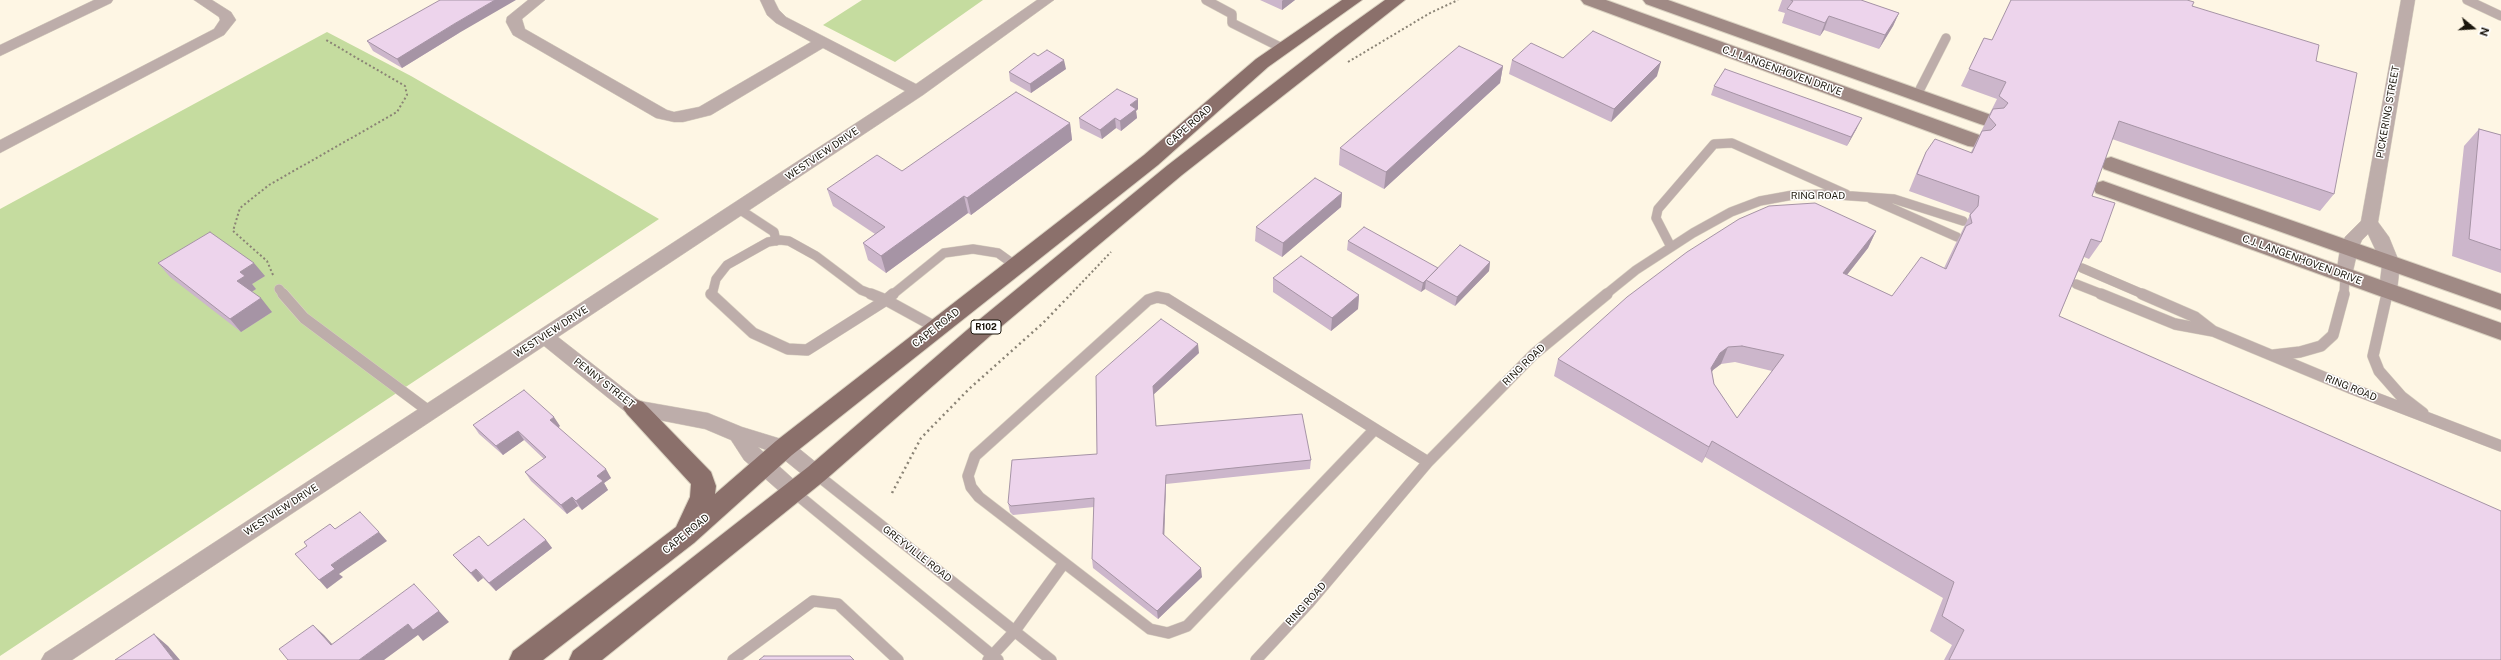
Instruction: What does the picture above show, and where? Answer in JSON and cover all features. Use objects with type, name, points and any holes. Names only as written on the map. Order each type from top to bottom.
[{"type":"main road","name":"CAPE ROAD","points":[[522,660],[685,535],[784,448],[1151,160],[1282,48],[1353,0]]},
{"type":"main road","name":"R102","points":[[582,660],[816,474],[982,330],[1175,170],[1342,39],[1396,0]]},
{"type":"main road","name":"C.J. LANGENHOVEN DRIVE","points":[[1590,0],[1975,141]]},
{"type":"main road","points":[[1652,0],[1987,120]]},
{"type":"main road","points":[[2111,164],[2501,302]]},
{"type":"main road","name":"C.J. LANGENHOVEN DRIVE","points":[[2103,188],[2501,332]]},
{"type":"main road","points":[[635,408],[702,478],[704,486],[702,497],[685,535]]},
{"type":"street","points":[[0,51],[106,0]]},
{"type":"street","points":[[0,147],[219,32],[228,20],[226,15],[201,0]]},
{"type":"street","points":[[538,0],[516,17],[514,22],[518,32],[662,114],[674,117],[683,117],[705,111],[823,42]]},
{"type":"street","points":[[767,0],[772,12],[781,20],[917,91]]},
{"type":"street","name":"WESTVIEW DRIVE","points":[[53,660],[917,91],[1047,0]]},
{"type":"street","name":"PICKERING STREET","points":[[2369,223],[2408,0]]},
{"type":"street","points":[[2345,276],[2349,249],[2354,237],[2369,223],[2380,237],[2391,264],[2388,291]]},
{"type":"street","name":"PENNY STREET","points":[[544,336],[635,408],[708,421],[738,434],[784,448]]},
{"type":"street","points":[[738,434],[751,454],[794,492]]},
{"type":"street","name":"GREYVILLE ROAD","points":[[784,448],[816,474]]},
{"type":"lane","points":[[1206,0],[1232,14],[1232,23],[1282,48]]},
{"type":"lane","points":[[2467,0],[2501,16]]},
{"type":"lane","points":[[1917,95],[1946,38]]},
{"type":"lane","points":[[1671,247],[1656,218],[1658,209],[1714,144],[1732,143],[1853,197]]},
{"type":"lane","name":"RING ROAD","points":[[1256,660],[1330,579],[1428,462],[1534,354],[1636,270],[1671,247],[1731,212],[1760,201],[1793,195],[1894,199],[1912,203],[1963,221]]},
{"type":"lane","name":"RING ROAD","points":[[1870,198],[1894,211],[1958,237]]},
{"type":"lane","points":[[739,209],[774,232],[776,241]]},
{"type":"lane","points":[[937,328],[886,300],[861,290],[806,249],[789,241],[776,241],[758,246],[727,265],[716,280],[711,292],[713,298],[753,333],[768,342],[788,349],[807,350],[886,300],[944,254],[973,249],[998,253],[1016,266]]},
{"type":"lane","name":"RING ROAD","points":[[2082,268],[2195,317],[2212,331]]},
{"type":"lane","name":"RING ROAD","points":[[2272,355],[2300,352],[2321,346],[2333,335],[2344,297],[2345,276]]},
{"type":"lane","name":"RING ROAD","points":[[2076,284],[2175,324],[2212,331],[2431,420],[2501,446]]},
{"type":"lane","points":[[279,289],[304,318],[430,412]]},
{"type":"lane","name":"RING ROAD","points":[[2388,291],[2373,356],[2379,371],[2401,396],[2431,420]]},
{"type":"lane","points":[[1375,429],[1186,626],[1168,633],[1150,629],[979,497],[971,487],[968,476],[970,465],[975,456],[1148,300],[1157,297],[1167,299],[1428,462]]},
{"type":"lane","name":"GREYVILLE ROAD","points":[[816,474],[1050,660]]},
{"type":"lane","points":[[794,492],[993,658],[1014,632],[1064,563]]},
{"type":"lane","points":[[733,660],[813,601],[838,604],[898,660]]},
{"type":"path","points":[[1341,66],[1430,13],[1458,0]]},
{"type":"path","points":[[279,289],[267,261],[233,231],[240,208],[269,185],[397,112],[407,95],[405,86],[326,40]]},
{"type":"path","points":[[892,493],[921,438],[969,389],[1043,323],[1116,247]]},
{"type":"green space","points":[[862,0],[983,0],[895,62],[823,25]]},
{"type":"green space","points":[[327,32],[411,76],[659,219],[0,656],[0,209]]},
{"type":"building","points":[[440,0],[495,0],[397,59],[367,41]]},
{"type":"building","points":[[1791,0],[1861,0],[1899,13],[1885,35],[1829,16],[1825,23],[1787,9],[1793,1]]},
{"type":"building","points":[[2011,0],[2187,0],[2194,2],[2192,6],[2319,45],[2316,61],[2357,73],[2334,194],[2119,121],[2092,196],[2115,203],[2101,242],[2091,239],[2059,316],[2501,511],[2501,660],[1949,660],[1964,630],[1942,616],[1954,582],[1712,441],[1709,447],[1558,359],[1627,297],[1687,252],[1739,219],[1769,206],[1815,203],[1876,231],[1843,273],[1892,296],[1921,257],[1946,269],[1966,226],[1972,223],[1970,215],[1978,206],[1979,196],[1917,174],[1926,152],[1935,139],[1972,153],[1982,131],[1991,130],[1996,125],[1989,117],[1993,109],[2004,108],[2008,103],[1999,96],[2006,82],[1969,69],[1984,38],[1992,40]],"holes":[[[1742,346],[1784,355],[1737,418],[1714,384],[1711,368],[1720,353],[1728,347]]]},
{"type":"building","points":[[1593,31],[1661,62],[1614,109],[1512,60],[1531,43],[1563,58]]},
{"type":"building","points":[[1459,46],[1503,66],[1386,172],[1340,148]]},
{"type":"building","points":[[1047,50],[1064,60],[1030,84],[1009,72],[1034,53],[1038,56]]},
{"type":"building","points":[[1725,69],[1862,118],[1851,137],[1714,86]]},
{"type":"building","points":[[1117,89],[1138,99],[1130,105],[1136,109],[1120,121],[1115,118],[1100,130],[1079,118]]},
{"type":"building","points":[[1016,92],[1070,123],[967,198],[964,196],[881,256],[863,243],[885,227],[827,189],[877,155],[902,171]]},
{"type":"building","points":[[2479,129],[2501,135],[2501,250],[2469,239]]},
{"type":"building","points":[[1315,178],[1342,193],[1283,243],[1256,227]]},
{"type":"building","points":[[1364,227],[1438,268],[1423,283],[1348,241]]},
{"type":"building","points":[[210,232],[254,263],[240,272],[245,276],[237,281],[261,298],[230,319],[158,263]]},
{"type":"building","points":[[1460,245],[1490,262],[1457,297],[1426,280]]},
{"type":"building","points":[[1301,256],[1359,295],[1332,318],[1273,278]]},
{"type":"building","points":[[1161,319],[1198,344],[1153,386],[1156,426],[1302,414],[1311,460],[1166,475],[1163,534],[1201,568],[1157,611],[1092,559],[1094,498],[1011,506],[1008,503],[1012,460],[1097,454],[1096,376]]},
{"type":"building","points":[[524,390],[554,417],[550,420],[606,469],[597,476],[603,481],[576,501],[572,497],[561,505],[525,472],[546,457],[518,431],[496,446],[473,425]]},
{"type":"building","points":[[360,512],[379,532],[331,565],[335,569],[319,580],[295,554],[307,546],[304,542],[330,524],[335,529]]},
{"type":"building","points":[[524,519],[546,540],[489,583],[476,569],[471,573],[453,555],[479,536],[488,546]]},
{"type":"building","points":[[414,584],[439,611],[413,630],[408,624],[359,660],[288,660],[279,649],[313,625],[331,645]]},
{"type":"building","points":[[154,634],[174,660],[115,660]]},
{"type":"building","points":[[764,656],[850,656],[854,660],[759,660]]}]
